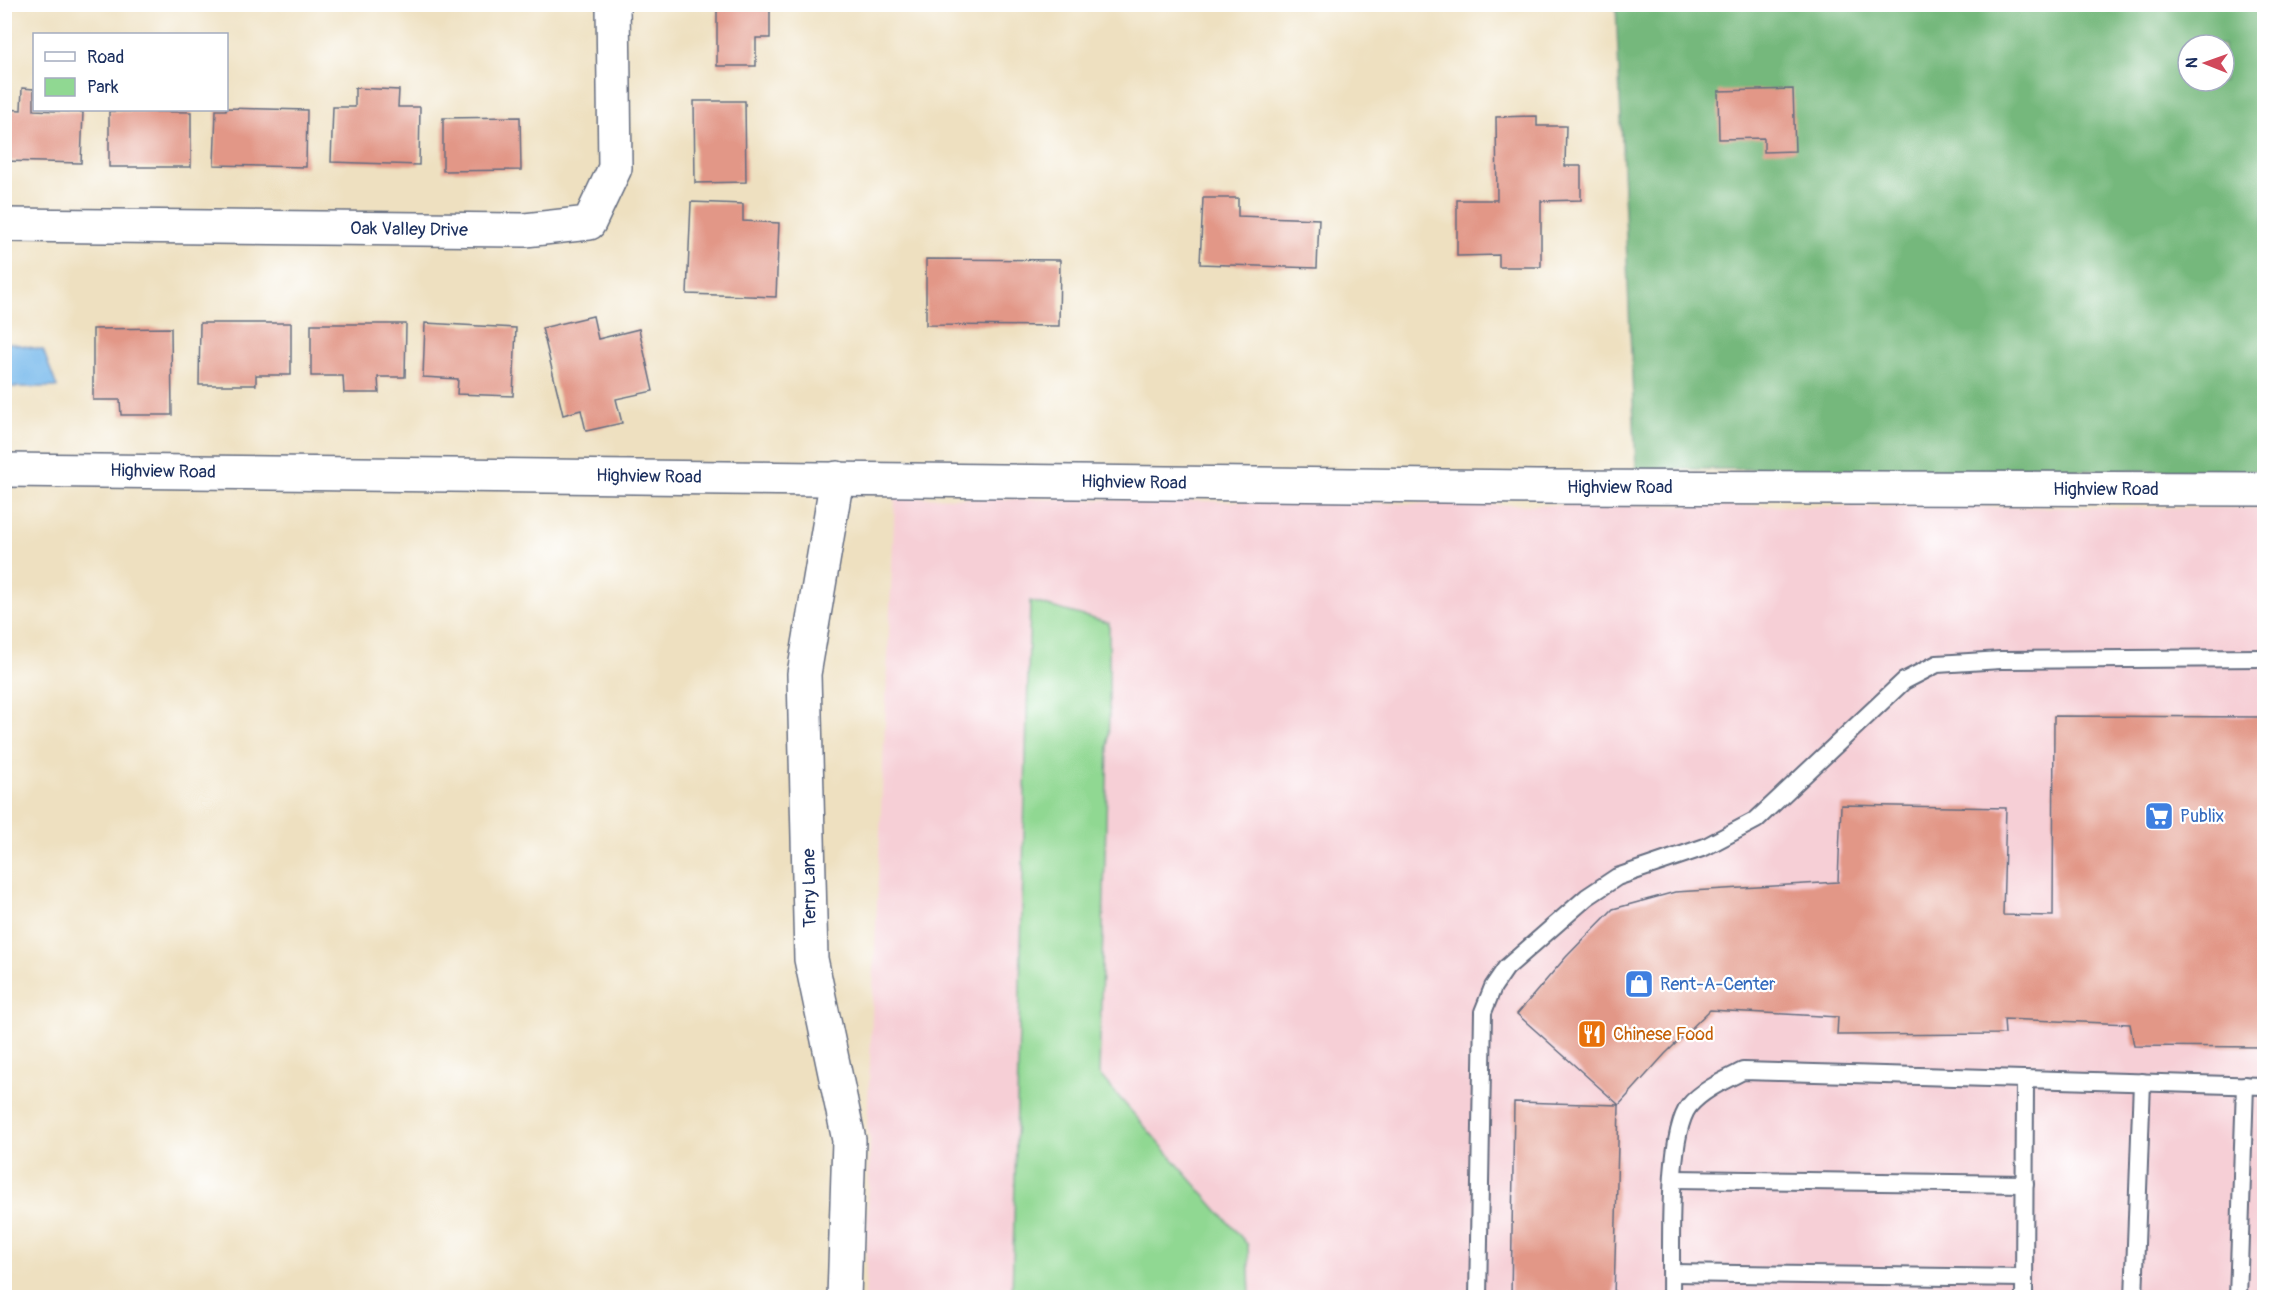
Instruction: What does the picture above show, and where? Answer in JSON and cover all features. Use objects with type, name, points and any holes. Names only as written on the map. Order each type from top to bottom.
[{"type":"street","name":"Oak Valley Drive","points":[[4,225],[525,230],[589,223],[615,168],[613,4]]},
{"type":"street","name":"Highview Road","points":[[4,470],[1537,487],[2265,489]]},
{"type":"street","name":"Terry Lane","points":[[837,478],[804,674],[811,959],[849,1140],[844,1298]]},
{"type":"lane","points":[[1478,1298],[1483,1012],[1493,987],[1506,968],[1587,897],[1617,877],[1705,847],[1756,820],[1904,681],[1937,664],[2001,660],[2265,658]]},
{"type":"lane","points":[[1671,1298],[1673,1179],[1677,1134],[1689,1107],[1713,1087],[1743,1071],[2265,1086]]},
{"type":"lane","points":[[2024,1298],[2025,1079]]},
{"type":"lane","points":[[2134,1298],[2142,1082]]},
{"type":"lane","points":[[2238,1298],[2245,1085]]},
{"type":"lane","points":[[1673,1179],[2025,1184]]},
{"type":"lane","points":[[1671,1273],[2024,1278]]},
{"type":"shaded area","points":[[895,497],[1538,505],[2264,508],[2264,1297],[865,1298],[870,1140],[867,1126]]},
{"type":"green space","points":[[1616,5],[2264,5],[2264,471],[1636,469]]},
{"type":"green space","points":[[1030,601],[1109,623],[1109,712],[1099,1074],[1248,1245],[1250,1297],[1012,1297]]},
{"type":"water","points":[[5,342],[43,350],[57,387],[5,387]]},
{"type":"building","points":[[717,4],[770,4],[770,38],[756,38],[756,66],[717,66]]},
{"type":"building","points":[[22,88],[33,89],[33,111],[83,112],[81,163],[4,161],[4,109],[21,110]]},
{"type":"building","points":[[355,88],[399,90],[398,107],[420,107],[419,165],[331,162],[333,107],[355,107]]},
{"type":"building","points":[[1793,89],[1795,151],[1764,152],[1764,138],[1719,139],[1718,91]]},
{"type":"building","points":[[694,101],[745,101],[746,182],[695,183]]},
{"type":"building","points":[[228,108],[307,110],[306,167],[214,165],[216,111],[228,111]]},
{"type":"building","points":[[109,111],[191,112],[191,167],[109,167]]},
{"type":"building","points":[[1537,116],[1537,126],[1566,126],[1565,166],[1581,166],[1581,200],[1541,201],[1541,267],[1499,267],[1499,255],[1457,256],[1457,200],[1497,200],[1496,117]]},
{"type":"building","points":[[520,117],[521,170],[443,171],[443,118]]},
{"type":"building","points":[[1203,198],[1238,198],[1238,216],[1319,219],[1317,268],[1200,264]]},
{"type":"building","points":[[691,202],[743,204],[743,221],[779,223],[776,297],[687,294]]},
{"type":"building","points":[[926,259],[1060,260],[1059,326],[926,325]]},
{"type":"building","points":[[593,316],[598,339],[639,329],[653,391],[616,399],[622,423],[586,431],[581,410],[563,415],[542,328]]},
{"type":"building","points":[[200,323],[291,323],[291,375],[256,375],[256,385],[199,385]]},
{"type":"building","points":[[425,323],[516,328],[513,396],[457,394],[458,379],[423,377]]},
{"type":"building","points":[[311,324],[406,324],[405,377],[378,377],[379,393],[344,393],[343,376],[311,376]]},
{"type":"building","points":[[171,328],[172,415],[121,415],[120,400],[93,400],[93,329]]},
{"type":"building","points":[[2054,716],[2264,717],[2264,1047],[2134,1046],[2130,1024],[2004,1019],[2005,1034],[1837,1035],[1838,1017],[1710,1010],[1665,1054],[1619,1105],[1517,1014],[1566,957],[1613,909],[1675,892],[1838,882],[1841,805],[2006,808],[2003,915],[2053,916]]},
{"type":"building","points":[[1514,1102],[1619,1105],[1614,1298],[1511,1298]]},
{"type":"place","name":"Publix","points":[[2159,816]]},
{"type":"place","name":"Rent-A-Center","points":[[1639,984]]},
{"type":"place","name":"Chinese Food","points":[[1592,1034]]}]
